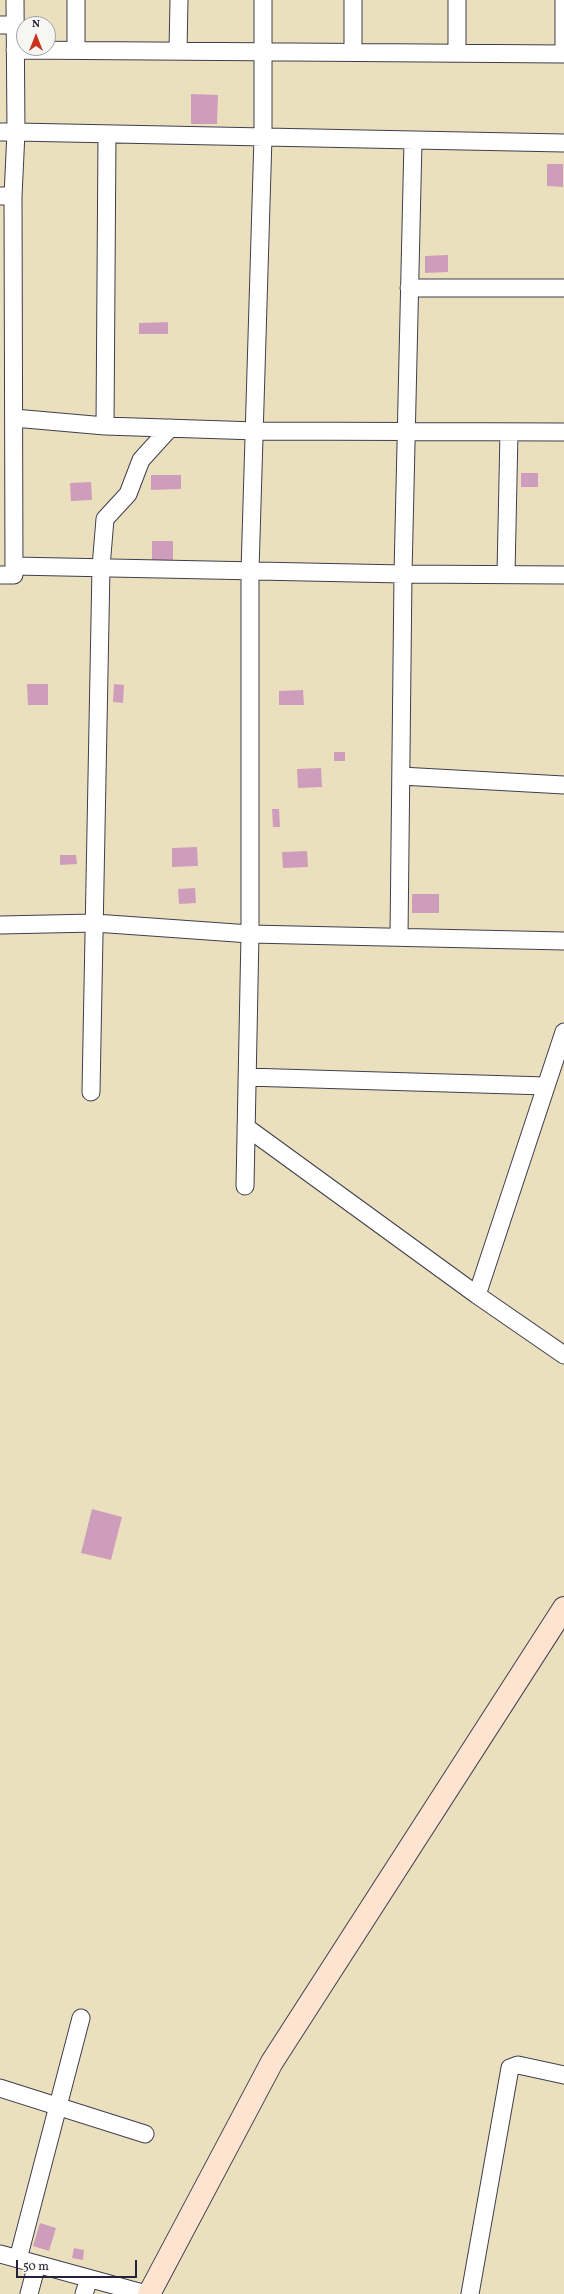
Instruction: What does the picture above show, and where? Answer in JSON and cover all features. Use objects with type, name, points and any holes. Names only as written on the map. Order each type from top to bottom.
[{"type":"street","points":[[0,575],[14,575],[7,514],[7,449],[14,418],[7,390],[6,196],[8,132],[15,50],[7,25],[14,0]]},
{"type":"street","points":[[76,0],[76,50]]},
{"type":"street","points":[[178,51],[179,0]]},
{"type":"street","points":[[245,1186],[250,934],[250,570],[256,431],[263,137],[263,0]]},
{"type":"street","points":[[353,0],[353,52]]},
{"type":"street","points":[[456,0],[456,53]]},
{"type":"street","points":[[15,50],[564,54],[564,0]]},
{"type":"street","points":[[8,132],[564,143]]},
{"type":"street","points":[[104,426],[107,134]]},
{"type":"street","points":[[399,936],[403,574],[413,141]]},
{"type":"street","points":[[409,288],[564,288]]},
{"type":"street","points":[[14,418],[104,426],[256,431],[564,432]]},
{"type":"street","points":[[91,1092],[101,567],[104,518],[128,494],[141,460],[170,428]]},
{"type":"street","points":[[506,574],[509,432]]},
{"type":"street","points":[[14,566],[403,574],[564,575]]},
{"type":"street","points":[[401,776],[564,785]]},
{"type":"street","points":[[0,925],[95,923],[250,934],[399,936],[564,941]]},
{"type":"street","points":[[477,1295],[564,1032]]},
{"type":"street","points":[[247,1077],[546,1086]]},
{"type":"street","points":[[246,1127],[477,1295],[564,1355]]},
{"type":"street","points":[[0,2254],[37,2264],[87,2286],[148,2294],[272,2062],[564,1608]]},
{"type":"street","points":[[18,2259],[81,2018]]},
{"type":"street","points":[[470,2294],[510,2068],[518,2065],[564,2075]]},
{"type":"street","points":[[0,2088],[145,2134]]},
{"type":"street","points":[[29,2294],[37,2264]]},
{"type":"building","points":[[191,94],[218,95],[217,124],[191,124]]},
{"type":"building","points":[[547,164],[563,164],[563,187],[547,186]]},
{"type":"building","points":[[448,255],[448,272],[425,273],[425,256]]},
{"type":"building","points":[[168,322],[168,334],[139,334],[139,323]]},
{"type":"building","points":[[521,473],[538,473],[538,487],[521,487]]},
{"type":"building","points":[[151,475],[181,475],[181,489],[151,490]]},
{"type":"building","points":[[91,482],[92,500],[71,501],[70,483]]},
{"type":"building","points":[[152,541],[173,541],[173,561],[152,561]]},
{"type":"building","points":[[27,684],[48,684],[48,705],[28,705]]},
{"type":"building","points":[[114,684],[124,685],[123,703],[113,702]]},
{"type":"building","points":[[303,690],[304,705],[279,705],[279,691]]},
{"type":"building","points":[[334,752],[345,752],[345,761],[334,761]]},
{"type":"building","points":[[321,768],[322,787],[298,788],[297,769]]},
{"type":"building","points":[[272,809],[279,809],[280,827],[273,827]]},
{"type":"building","points":[[197,847],[198,866],[172,867],[172,848]]},
{"type":"building","points":[[307,851],[308,867],[283,868],[282,852]]},
{"type":"building","points":[[60,855],[76,855],[77,864],[60,865]]},
{"type":"building","points":[[195,888],[196,903],[179,904],[178,889]]},
{"type":"building","points":[[412,894],[439,894],[439,913],[412,913]]},
{"type":"building","points":[[92,1509],[122,1517],[111,1560],[81,1553]]},
{"type":"building","points":[[40,2223],[56,2228],[49,2251],[33,2246]]},
{"type":"building","points":[[74,2248],[84,2250],[83,2260],[72,2258]]}]
